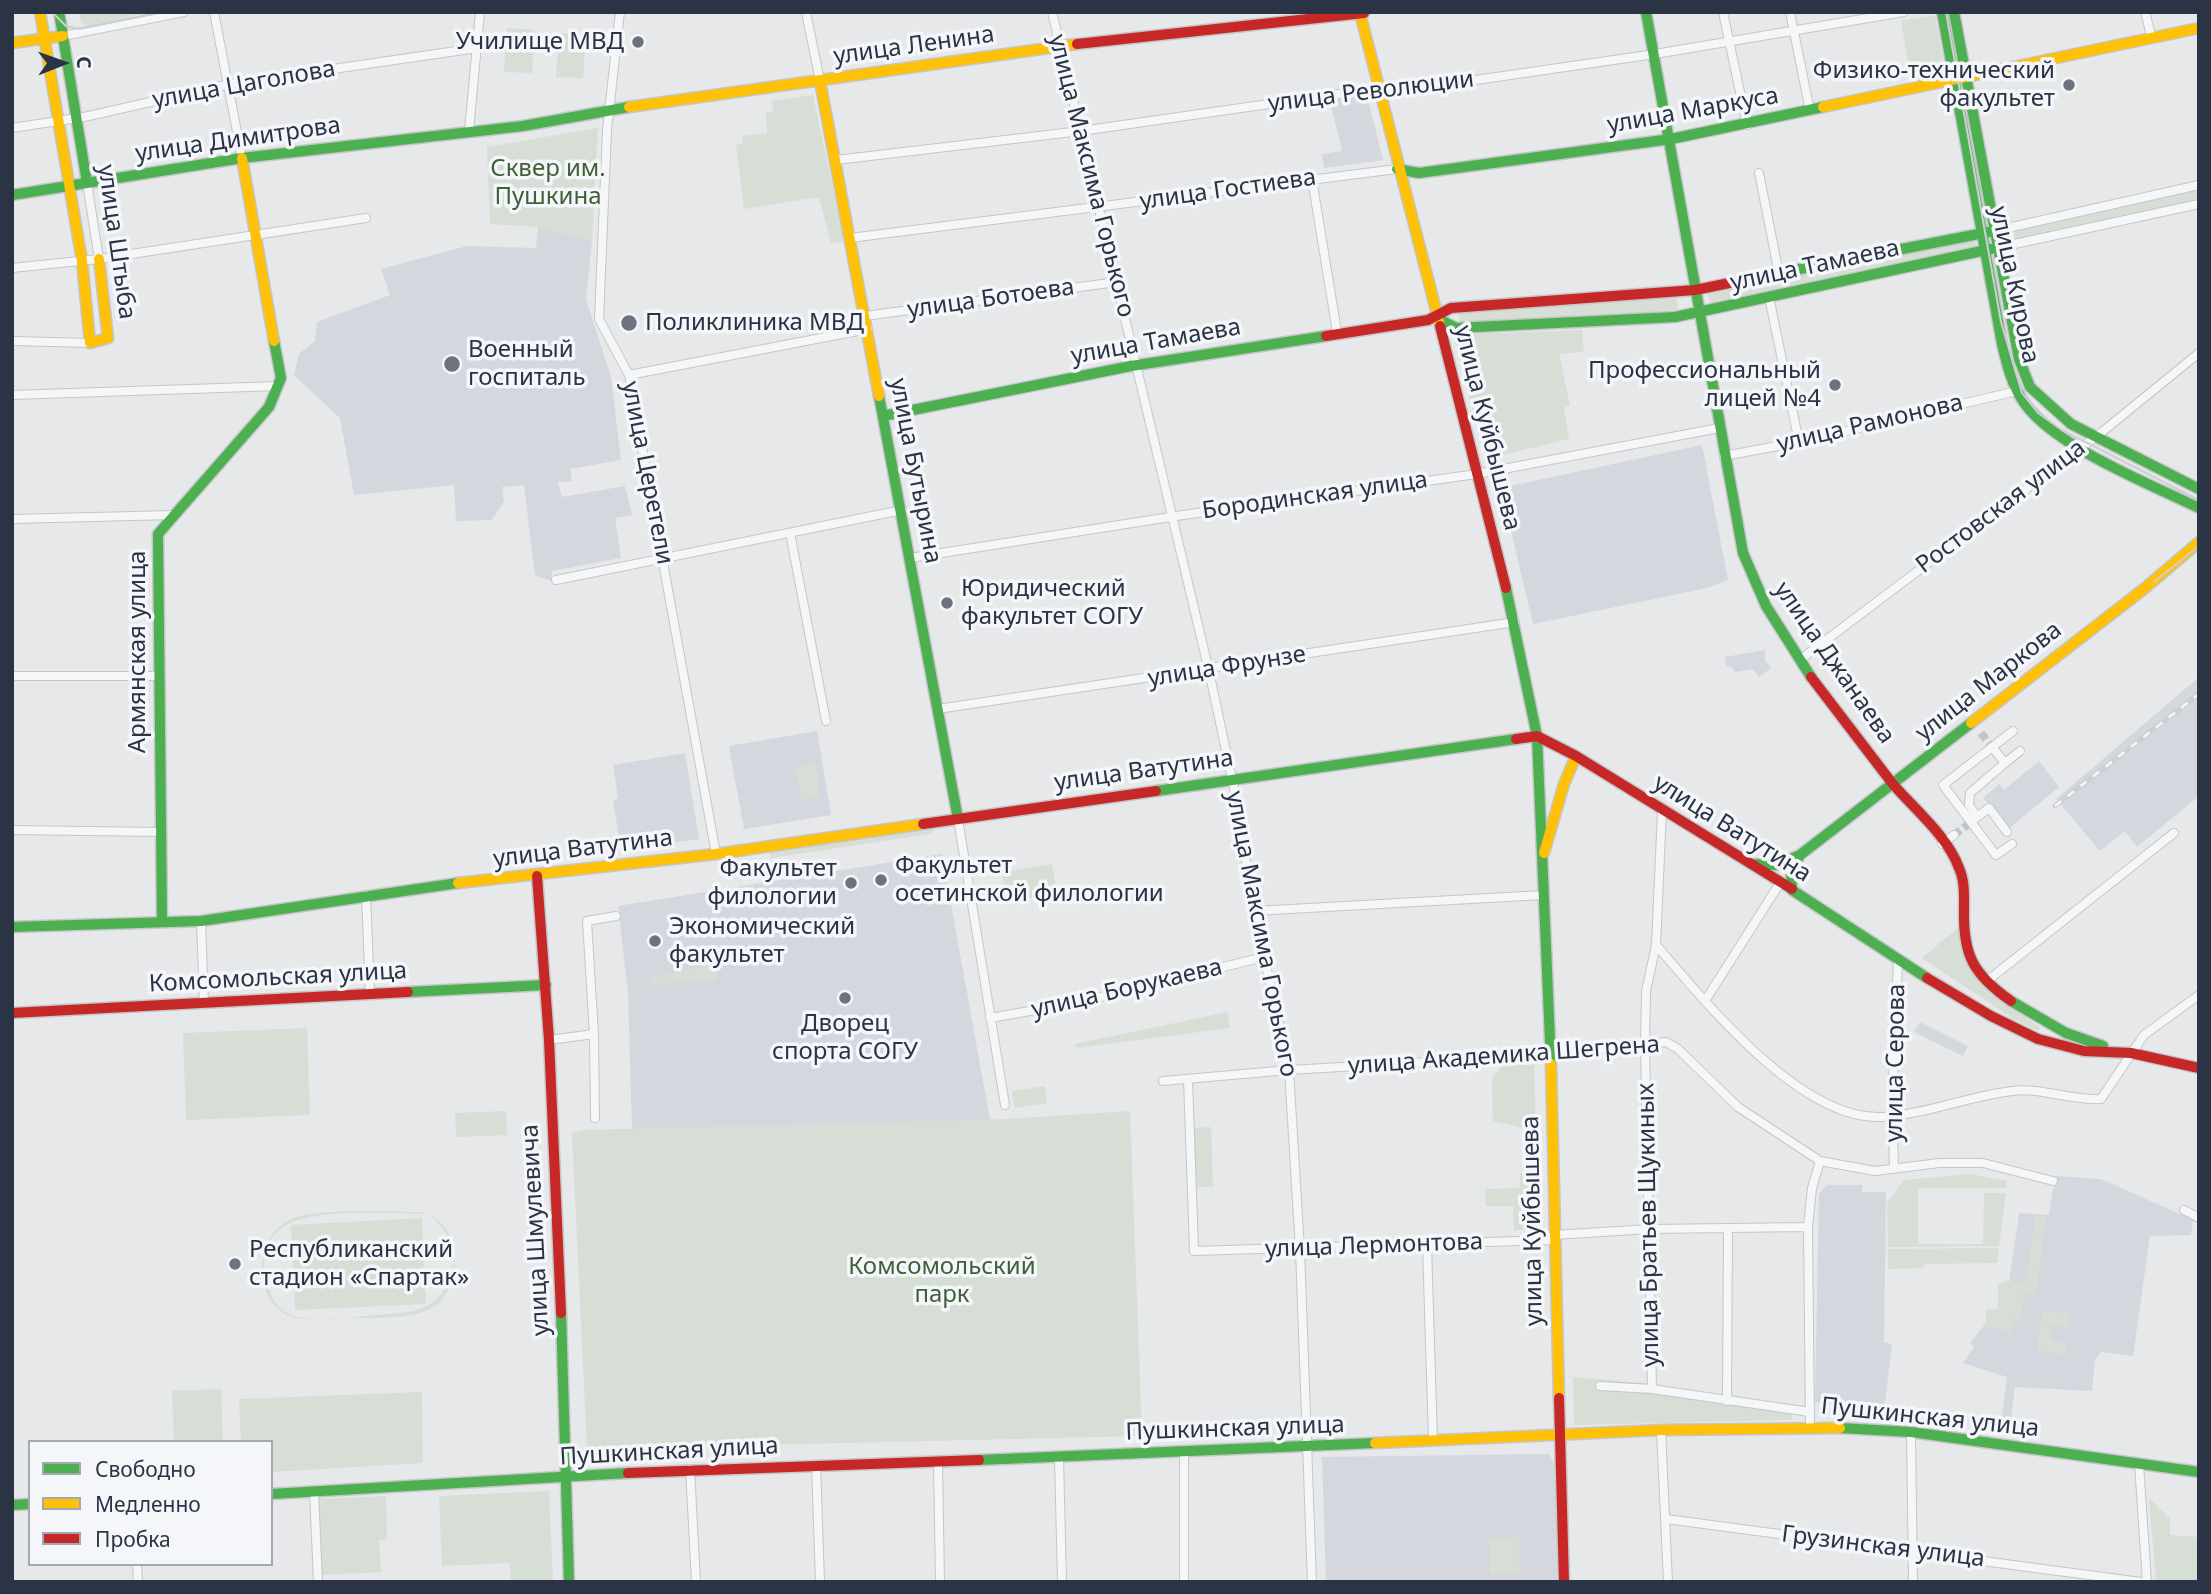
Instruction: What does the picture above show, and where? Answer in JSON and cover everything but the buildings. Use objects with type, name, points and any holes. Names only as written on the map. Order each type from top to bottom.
[{"type":"main road","name":"улица Штыба","points":[[40,12],[82,261],[90,343],[108,338],[99,259]]},
{"type":"main road","name":"улица Штыба","points":[[59,12],[87,183]]},
{"type":"main road","name":"улица Джанаева","points":[[1646,12],[1671,139],[1724,456],[1751,577],[1801,659],[1892,783],[1942,844],[1960,872],[1968,959],[1987,981],[2048,1025],[2076,1040],[2131,1053]]},
{"type":"main road","name":"улица Кирова","points":[[1942,12],[1994,231],[2019,359],[2030,387],[2056,413],[2199,489]]},
{"type":"main road","name":"улица Кирова","points":[[1954,12],[1959,79],[1981,234],[2002,345],[2017,391],[2043,424],[2198,508]]},
{"type":"main road","name":"улица Ленина","points":[[469,131],[523,126],[609,110],[1060,46],[1362,13]]},
{"type":"main road","name":"улица Куйбышева","points":[[1362,13],[1377,91],[1515,622],[1537,736],[1550,1055],[1564,1582]]},
{"type":"main road","name":"улица Маркуса","points":[[1397,169],[1419,173],[1671,139],[2199,28]]},
{"type":"main road","points":[[12,43],[63,36]]},
{"type":"main road","name":"улица Бутырина","points":[[820,81],[958,818]]},
{"type":"main road","name":"улица Димитрова","points":[[12,195],[242,158],[469,131]]},
{"type":"main road","points":[[242,158],[281,365],[279,386]]},
{"type":"main road","name":"улица Тамаева","points":[[883,416],[1136,365],[1437,318],[1451,308],[1695,289],[1994,231]]},
{"type":"main road","name":"улица Тамаева","points":[[1437,318],[1456,328],[1675,317],[1996,248]]},
{"type":"main road","name":"Армянская улица","points":[[162,922],[158,534],[269,407],[279,386]]},
{"type":"main road","name":"улица Маркова","points":[[1751,863],[1776,864],[1800,855],[2145,588],[2199,542]]},
{"type":"main road","name":"улица Маркова","points":[[2145,588],[2156,584],[2199,551]]},
{"type":"main road","name":"улица Ватутина","points":[[12,927],[201,921],[366,895],[716,854],[1537,736],[1576,756],[1751,863],[1898,960],[1991,1016],[2038,1039],[2084,1051],[2131,1053],[2199,1068]]},
{"type":"main road","name":"улица Куйбышева","points":[[1542,859],[1564,784],[1576,756]]},
{"type":"main road","points":[[1792,890],[1792,864],[1800,855]]},
{"type":"main road","name":"улица Шмулевича","points":[[537,876],[546,985],[569,1582]]},
{"type":"main road","name":"Комсомольская улица","points":[[12,1013],[546,985]]},
{"type":"main road","points":[[2038,1039],[2047,1035],[2048,1025]]},
{"type":"main road","name":"Пушкинская улица","points":[[273,1494],[690,1469],[1059,1458],[1661,1430],[1810,1426],[1911,1432],[2199,1472]]},
{"type":"street","points":[[63,36],[184,12]]},
{"type":"street","points":[[214,12],[230,84],[242,158]]},
{"type":"street","points":[[469,131],[480,12]]},
{"type":"street","name":"улица Церетели","points":[[620,12],[609,110],[599,319],[629,375],[716,854]]},
{"type":"street","name":"улица Бутырина","points":[[806,12],[820,81]]},
{"type":"street","name":"улица Максима Горького","points":[[1052,12],[1209,671],[1232,780],[1254,911],[1289,1070],[1300,1250],[1312,1582]]},
{"type":"street","points":[[1723,12],[1747,124]]},
{"type":"street","points":[[1790,12],[1810,111]]},
{"type":"street","name":"улица Революции","points":[[835,160],[1081,131],[1373,89],[1386,93],[1655,54],[1904,12]]},
{"type":"street","points":[[2145,12],[2152,38]]},
{"type":"street","name":"улица Цаголова","points":[[12,128],[76,118],[230,84],[477,48]]},
{"type":"street","name":"улица Гостиева","points":[[850,238],[1397,169]]},
{"type":"street","points":[[1759,173],[1779,274]]},
{"type":"street","points":[[1312,179],[1337,332]]},
{"type":"street","name":"улица Штыба","points":[[87,183],[99,259]]},
{"type":"street","name":"улица Тамаева","points":[[1994,231],[2199,185]]},
{"type":"street","name":"улица Тамаева","points":[[1996,248],[2199,204]]},
{"type":"street","points":[[12,268],[99,259],[366,218]]},
{"type":"street","name":"улица Ботоева","points":[[865,316],[1117,282]]},
{"type":"street","points":[[1769,297],[1799,442]]},
{"type":"street","points":[[629,375],[867,329]]},
{"type":"street","points":[[12,341],[90,343]]},
{"type":"street","name":"Ростовская улица","points":[[1801,659],[2096,436],[2199,353]]},
{"type":"street","points":[[12,395],[279,386]]},
{"type":"street","name":"улица Рамонова","points":[[1724,456],[1799,442],[2017,391]]},
{"type":"street","name":"Бородинская улица","points":[[910,558],[1171,517],[1477,474],[1719,428]]},
{"type":"street","points":[[556,580],[902,510]]},
{"type":"street","points":[[12,519],[174,515]]},
{"type":"street","points":[[790,533],[826,720]]},
{"type":"street","name":"улица Фрунзе","points":[[938,709],[1209,671],[1515,622]]},
{"type":"street","points":[[12,676],[159,676]]},
{"type":"street","points":[[2012,844],[1996,855],[1974,820],[1943,785],[2013,731]]},
{"type":"street","points":[[1992,747],[2005,764]]},
{"type":"street","points":[[1974,820],[1969,805],[1969,793],[2020,751]]},
{"type":"street","points":[[1974,820],[1991,810],[2007,832]]},
{"type":"street","name":"улица Братьев Щукиных","points":[[1652,1389],[1645,1045],[1646,991],[1656,945],[1662,811]]},
{"type":"street","name":"улица Бутырина","points":[[958,818],[1005,1105]]},
{"type":"street","points":[[12,830],[161,832]]},
{"type":"street","points":[[1987,981],[2174,833]]},
{"type":"street","points":[[1942,844],[1954,835]]},
{"type":"street","points":[[1705,1001],[1780,883]]},
{"type":"street","points":[[366,895],[370,993]]},
{"type":"street","points":[[1254,911],[1543,895]]},
{"type":"street","points":[[595,1118],[594,1034],[587,922],[616,916]]},
{"type":"street","points":[[201,921],[204,1003]]},
{"type":"street","points":[[1656,945],[1705,1001],[1790,1083],[1814,1099],[1847,1111],[1880,1117],[2015,1090],[2101,1099],[2144,1035],[2199,995]]},
{"type":"street","name":"улица Борукаева","points":[[990,1018],[1081,1002],[1264,957]]},
{"type":"street","name":"улица Серова","points":[[1895,1167],[1892,1115],[1898,960]]},
{"type":"street","points":[[548,1040],[594,1034]]},
{"type":"street","name":"улица Академика Шегрена","points":[[1163,1081],[1289,1070],[1550,1055],[1665,1042],[1678,1049],[1738,1107],[1820,1161],[1875,1171],[1895,1167],[1983,1163],[2053,1181]]},
{"type":"street","name":"улица Лермонтова","points":[[1188,1079],[1194,1251],[1427,1246],[1650,1229],[1808,1227]]},
{"type":"street","points":[[1810,1426],[1808,1227],[1812,1188],[1820,1161]]},
{"type":"street","points":[[2184,1210],[2199,1218]]},
{"type":"street","points":[[1727,1401],[1728,1228]]},
{"type":"street","points":[[1427,1246],[1433,1441]]},
{"type":"street","points":[[1600,1386],[1652,1389],[1810,1412]]},
{"type":"street","points":[[1661,1430],[1668,1582]]},
{"type":"street","points":[[1911,1432],[1913,1582]]},
{"type":"street","points":[[1184,1451],[1184,1582]]},
{"type":"street","points":[[1059,1458],[1062,1582]]},
{"type":"street","points":[[938,1462],[940,1582]]},
{"type":"street","points":[[2139,1464],[2147,1582]]},
{"type":"street","points":[[816,1465],[820,1582]]},
{"type":"street","points":[[690,1469],[696,1582]]},
{"type":"street","points":[[314,1492],[318,1582]]},
{"type":"street","name":"Грузинская улица","points":[[1667,1519],[2141,1582]]},
{"type":"shaded area","points":[[1366,92],[1383,160],[1324,168],[1322,154],[1342,151],[1329,97]]},
{"type":"shaded area","name":"Военный госпиталь","points":[[538,227],[592,241],[586,299],[611,377],[621,460],[570,469],[572,481],[558,482],[562,497],[625,486],[632,515],[615,518],[621,558],[552,571],[551,581],[535,575],[524,485],[502,487],[504,501],[492,520],[456,521],[454,485],[354,495],[340,418],[294,375],[299,354],[315,341],[317,322],[390,295],[381,269],[467,246],[536,248]]},
{"type":"shaded area","points":[[1702,445],[1728,580],[1707,588],[1533,624],[1501,488]]},
{"type":"shaded area","points":[[1765,650],[1765,660],[1771,668],[1759,677],[1753,669],[1735,672],[1731,667],[1726,667],[1725,657]]},
{"type":"shaded area","points":[[2199,677],[2199,796],[2137,847],[2125,831],[2100,851],[2056,799]]},
{"type":"shaded area","points":[[817,731],[831,815],[744,829],[729,746]]},
{"type":"shaded area","points":[[685,753],[699,839],[621,849],[613,800],[618,798],[613,765]]},
{"type":"shaded area","points":[[2039,761],[2059,787],[2008,829],[1983,798],[1999,784],[2004,790]]},
{"type":"shaded area","points":[[942,854],[990,1120],[632,1129],[628,993],[618,906]]},
{"type":"shaded area","points":[[1920,1022],[1968,1046],[1963,1056],[1914,1032]]},
{"type":"shaded area","points":[[2055,1176],[2101,1179],[2193,1220],[2191,1235],[2150,1236],[2133,1356],[2101,1352],[2095,1359],[2092,1391],[2015,1387],[2011,1419],[2002,1417],[2007,1377],[1963,1363],[1974,1347],[1970,1343],[1986,1323],[2003,1324],[2019,1213],[2049,1215]]},
{"type":"shaded area","points":[[1827,1185],[1862,1185],[1862,1192],[1886,1192],[1884,1342],[1892,1345],[1884,1411],[1815,1402],[1819,1194]]},
{"type":"shaded area","points":[[1549,1454],[1554,1463],[1558,1582],[1326,1582],[1322,1457]]},
{"type":"green space","points":[[79,12],[151,12],[87,26],[81,23]]},
{"type":"green space","points":[[1935,15],[1946,76],[1911,82],[1901,21]]},
{"type":"green space","points":[[507,28],[535,30],[532,73],[504,72]]},
{"type":"green space","points":[[559,33],[586,34],[583,78],[556,77]]},
{"type":"green space","points":[[813,95],[844,241],[831,243],[819,197],[744,209],[736,145],[743,144],[742,136],[767,133],[766,112],[773,111],[772,101]]},
{"type":"green space","name":"Сквер им. Пушкина","points":[[598,128],[592,241],[538,227],[490,224],[487,147]]},
{"type":"green space","points":[[2199,189],[2199,200],[2015,239],[2013,229]]},
{"type":"green space","points":[[1974,238],[1977,249],[1710,305],[1708,294]]},
{"type":"green space","points":[[1676,295],[1679,310],[1460,325],[1458,310]]},
{"type":"green space","points":[[1582,330],[1584,352],[1559,354],[1570,405],[1564,408],[1569,439],[1485,459],[1453,335]]},
{"type":"green space","points":[[815,763],[820,797],[801,800],[795,766]]},
{"type":"green space","points":[[936,827],[931,834],[771,858],[770,851]]},
{"type":"green space","points":[[1052,864],[1057,893],[1007,902],[1002,872]]},
{"type":"green space","points":[[1959,927],[1971,971],[1988,991],[2040,1028],[2038,1031],[2012,1018],[1922,958]]},
{"type":"green space","points":[[715,964],[717,981],[650,984],[651,978]]},
{"type":"green space","points":[[1228,1012],[1230,1028],[1076,1048],[1075,1044]]},
{"type":"green space","points":[[307,1028],[310,1115],[186,1120],[183,1033]]},
{"type":"green space","points":[[1534,1060],[1536,1135],[1526,1141],[1524,1128],[1493,1121],[1492,1078],[1506,1061]]},
{"type":"green space","points":[[1045,1086],[1047,1103],[1015,1108],[1012,1091]]},
{"type":"green space","points":[[506,1111],[507,1135],[456,1137],[455,1113]]},
{"type":"green space","name":"Комсомольский парк","points":[[1130,1111],[1142,1436],[587,1449],[572,1133],[583,1130],[1006,1119]]},
{"type":"green space","points":[[1211,1127],[1213,1187],[1194,1187],[1192,1128]]},
{"type":"green space","points":[[1520,1173],[1540,1173],[1541,1230],[1514,1230],[1513,1206],[1486,1206],[1485,1189],[1520,1188]]},
{"type":"green space","points":[[1971,1174],[2006,1181],[2007,1188],[1918,1188],[1918,1244],[1983,1244],[1984,1193],[2006,1193],[1999,1246],[1888,1247],[1887,1203],[1904,1180]]},
{"type":"green space","points":[[318,1213],[428,1214],[328,1214],[305,1218],[286,1226],[272,1238],[265,1257],[269,1289],[274,1300],[286,1312],[297,1317],[318,1319],[301,1319],[288,1316],[277,1308],[270,1298],[263,1274],[266,1248],[271,1237],[279,1227],[289,1220]]},
{"type":"green space","points":[[428,1214],[442,1224],[453,1245],[455,1263],[448,1291],[436,1305],[406,1316],[341,1318],[410,1312],[427,1306],[439,1297],[453,1270],[453,1255],[441,1226]]},
{"type":"green space","points":[[2035,1215],[2046,1216],[2036,1294],[2024,1293],[2021,1319],[2014,1318],[2011,1332],[1986,1327],[1986,1310],[1998,1309],[1998,1284],[2007,1281],[2026,1284]]},
{"type":"green space","points":[[422,1218],[426,1304],[295,1310],[291,1225]]},
{"type":"green space","points":[[1999,1248],[1997,1263],[1925,1264],[1924,1268],[1888,1269],[1888,1249]]},
{"type":"green space","points":[[2042,1310],[2069,1313],[2068,1327],[2052,1325],[2050,1340],[2067,1343],[2065,1354],[2037,1351]]},
{"type":"green space","points":[[1573,1377],[1653,1384],[1793,1410],[1791,1420],[1574,1425]]},
{"type":"green space","points":[[221,1389],[223,1440],[174,1440],[172,1391]]},
{"type":"green space","points":[[422,1392],[423,1463],[273,1472],[273,1440],[241,1440],[239,1399]]},
{"type":"green space","points":[[549,1491],[553,1582],[511,1582],[510,1563],[442,1566],[439,1496]]},
{"type":"green space","points":[[386,1496],[387,1539],[379,1540],[381,1572],[321,1575],[318,1499]]},
{"type":"green space","points":[[2149,1498],[2170,1519],[2170,1535],[2199,1537],[2199,1582],[2156,1582]]},
{"type":"green space","points":[[1519,1537],[1520,1574],[1490,1574],[1489,1538]]},
{"type":"tunnel","points":[[1981,733],[1992,747]]},
{"type":"tunnel","points":[[1954,835],[1971,822]]},
{"type":"tram line","points":[[52,12],[66,26],[79,29],[164,12]]},
{"type":"tram line","points":[[1946,12],[2001,322],[2022,393],[2038,413],[2062,430],[2199,500]]},
{"type":"tram line","points":[[2154,582],[2199,546]]},
{"type":"railway","points":[[2055,806],[2199,694]]},
{"type":"traffic: fast","points":[[59,12],[87,183]]},
{"type":"traffic: fast","points":[[1646,12],[1743,553],[1766,606],[1811,677]]},
{"type":"traffic: fast","points":[[1942,12],[2002,344],[2017,390],[2039,420],[2058,435],[2105,463],[2199,508]]},
{"type":"traffic: fast","points":[[1954,12],[2019,359],[2030,387],[2071,424],[2199,489]]},
{"type":"traffic: fast","points":[[12,195],[242,158],[523,126],[629,107]]},
{"type":"traffic: fast","points":[[1397,169],[1419,173],[1671,139],[1823,107]]},
{"type":"traffic: fast","points":[[1764,276],[1994,231]]},
{"type":"traffic: fast","points":[[1437,318],[1456,328],[1675,317],[1991,249]]},
{"type":"traffic: fast","points":[[883,416],[1131,366],[1326,336]]},
{"type":"traffic: fast","points":[[162,922],[158,534],[269,407],[281,378],[274,341]]},
{"type":"traffic: fast","points":[[879,396],[958,819]]},
{"type":"traffic: fast","points":[[1506,588],[1537,736],[1551,1064]]},
{"type":"traffic: fast","points":[[1927,978],[1792,890],[1791,871],[1800,855],[1971,723]]},
{"type":"traffic: fast","points":[[1156,791],[1516,739]]},
{"type":"traffic: fast","points":[[1756,864],[1776,865],[1800,855]]},
{"type":"traffic: fast","points":[[12,927],[201,921],[458,883]]},
{"type":"traffic: fast","points":[[408,992],[546,985]]},
{"type":"traffic: fast","points":[[2011,1001],[2066,1033],[2103,1046]]},
{"type":"traffic: fast","points":[[561,1313],[569,1582]]},
{"type":"traffic: fast","points":[[1840,1428],[1911,1432],[2199,1472]]},
{"type":"traffic: fast","points":[[979,1460],[1375,1443]]},
{"type":"traffic: fast","points":[[273,1494],[628,1473]]},
{"type":"traffic: fast","points":[[12,1505],[28,1504]]},
{"type":"traffic: slow","points":[[40,12],[82,261],[90,343],[108,338],[99,259]]},
{"type":"traffic: slow","points":[[1360,13],[1440,326]]},
{"type":"traffic: slow","points":[[1823,107],[2199,28]]},
{"type":"traffic: slow","points":[[12,43],[63,36]]},
{"type":"traffic: slow","points":[[629,107],[1077,44]]},
{"type":"traffic: slow","points":[[820,81],[879,396]]},
{"type":"traffic: slow","points":[[242,158],[274,341]]},
{"type":"traffic: slow","points":[[1971,723],[2145,588],[2199,542]]},
{"type":"traffic: slow","points":[[1544,853],[1564,784],[1576,756]]},
{"type":"traffic: slow","points":[[458,883],[716,854],[923,824]]},
{"type":"traffic: slow","points":[[1551,1064],[1559,1398]]},
{"type":"traffic: slow","points":[[1375,1443],[1661,1430],[1840,1428]]},
{"type":"traffic: jam","points":[[1077,44],[1364,13]]},
{"type":"traffic: jam","points":[[1326,336],[1428,320],[1451,308],[1695,290],[1764,276]]},
{"type":"traffic: jam","points":[[1440,326],[1506,588]]},
{"type":"traffic: jam","points":[[1811,677],[1892,783]]},
{"type":"traffic: jam","points":[[1516,739],[1537,736],[1576,756],[1792,889]]},
{"type":"traffic: jam","points":[[1892,783],[1938,833],[1954,856],[1963,884],[1964,927],[1973,963],[1988,982],[2011,1001]]},
{"type":"traffic: jam","points":[[923,824],[1156,791]]},
{"type":"traffic: jam","points":[[537,876],[549,1040],[561,1313]]},
{"type":"traffic: jam","points":[[1927,978],[1991,1016],[2038,1039],[2084,1051],[2131,1053],[2199,1068]]},
{"type":"traffic: jam","points":[[12,1013],[408,992]]},
{"type":"traffic: jam","points":[[1559,1398],[1564,1582]]},
{"type":"traffic: jam","points":[[628,1473],[979,1460]]},
{"type":"place","name":"Училище МВД","points":[[638,42]]},
{"type":"place","name":"Физико-технический факультет","points":[[2069,85]]},
{"type":"place","name":"Поликлиника МВД","points":[[629,323]]},
{"type":"place","name":"Военный госпиталь","points":[[452,364]]},
{"type":"place","name":"Профессиональный лицей №4","points":[[1835,385]]},
{"type":"place","name":"Юридический факультет СОГУ","points":[[947,603]]},
{"type":"place","name":"Факультет осетинской филологии","points":[[881,880]]},
{"type":"place","name":"Факультет филологии","points":[[851,883]]},
{"type":"place","name":"Экономический факультет","points":[[655,941]]},
{"type":"place","name":"Дворец спорта СОГУ","points":[[845,998]]},
{"type":"place","name":"Республиканский стадион «Спартак»","points":[[235,1264]]}]
